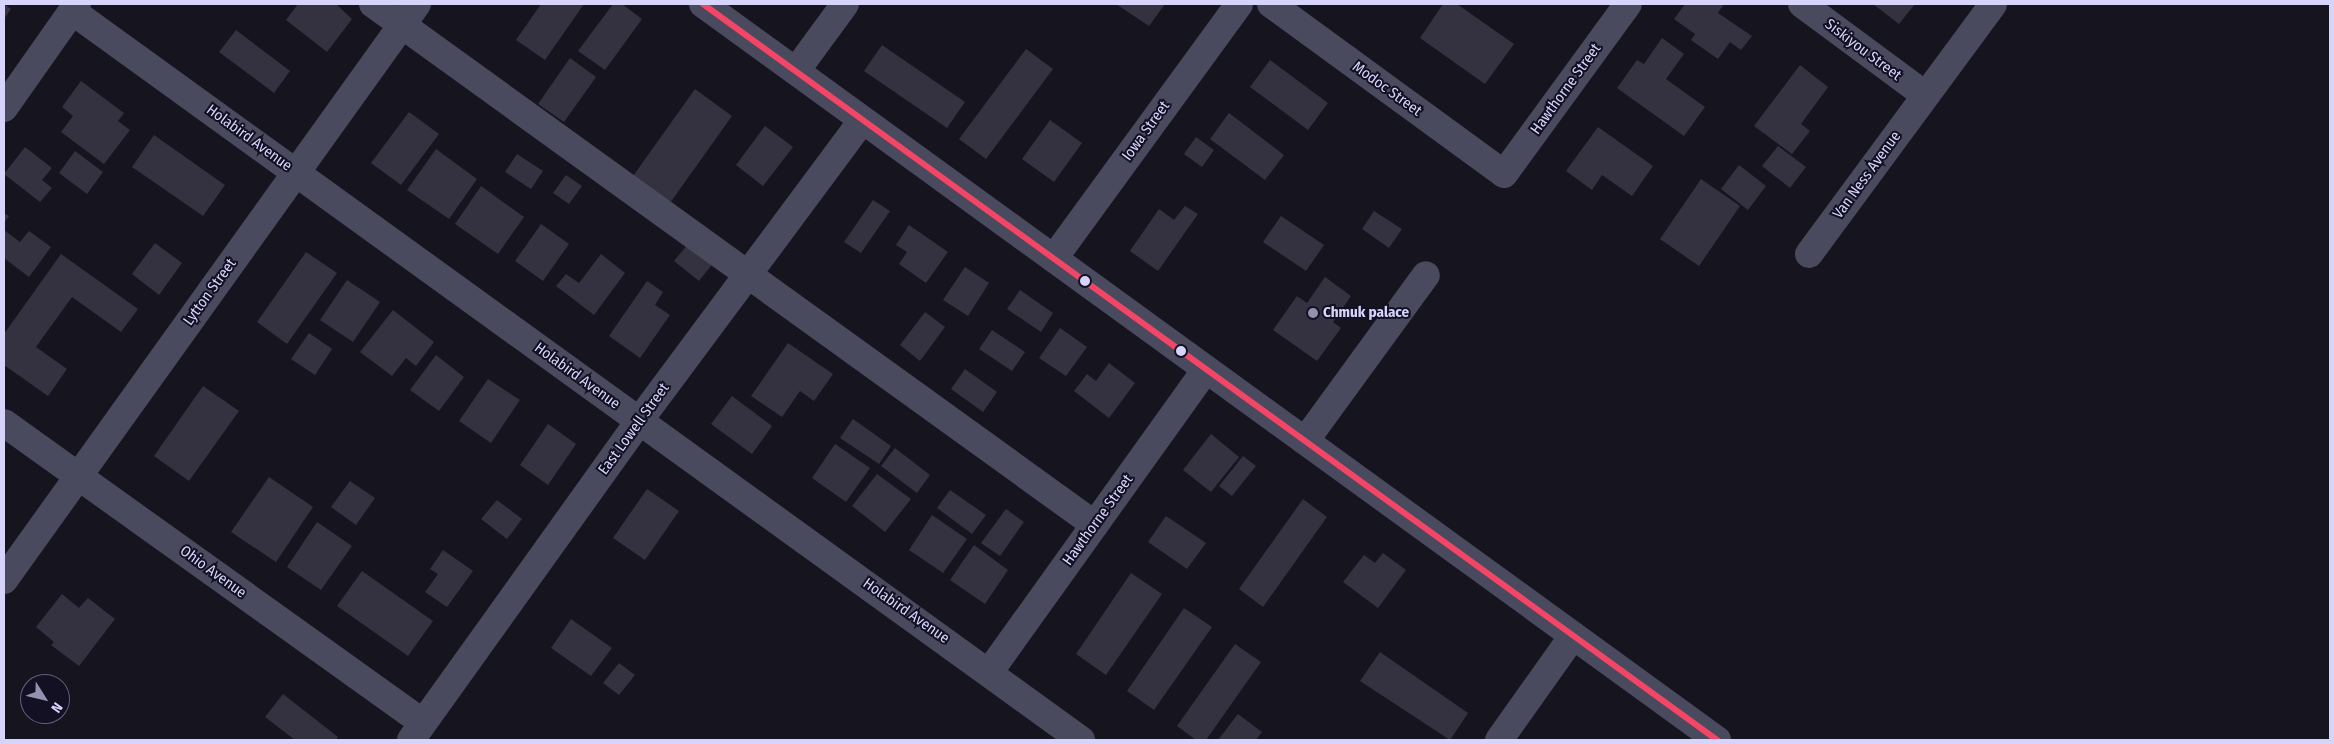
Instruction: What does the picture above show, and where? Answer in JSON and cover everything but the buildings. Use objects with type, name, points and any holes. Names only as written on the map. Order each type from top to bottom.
[{"type":"street","points":[[373,4],[409,15],[749,276],[1095,525]]},
{"type":"street","points":[[703,4],[1717,740]]},
{"type":"street","points":[[796,71],[845,4]]},
{"type":"street","name":"Iowa Street","points":[[1054,258],[1239,4]]},
{"type":"street","name":"Modoc Street","points":[[1271,4],[1504,174]]},
{"type":"street","name":"Hawthorne Street","points":[[1504,174],[1628,4]]},
{"type":"street","name":"Siskiyou Street","points":[[1802,4],[1925,95]]},
{"type":"street","name":"Van Ness Avenue","points":[[1809,254],[1993,4]]},
{"type":"street","points":[[4,108],[74,7]]},
{"type":"street","name":"Holabird Avenue","points":[[74,7],[296,172],[638,421],[990,671],[1082,740]]},
{"type":"street","name":"Lytton Street","points":[[4,580],[409,15]]},
{"type":"street","name":"East Lowell Street","points":[[416,731],[638,421],[749,276],[862,121]]},
{"type":"street","points":[[1305,441],[1426,276]]},
{"type":"street","name":"Hawthorne Street","points":[[990,671],[1206,369]]},
{"type":"street","name":"Ohio Avenue","points":[[4,423],[78,476],[416,731]]},
{"type":"street","points":[[1499,740],[1573,636]]},
{"type":"transit line","points":[[703,4],[1717,740]]},
{"type":"place","name":"Chmuk palace","points":[[1313,313]]}]
